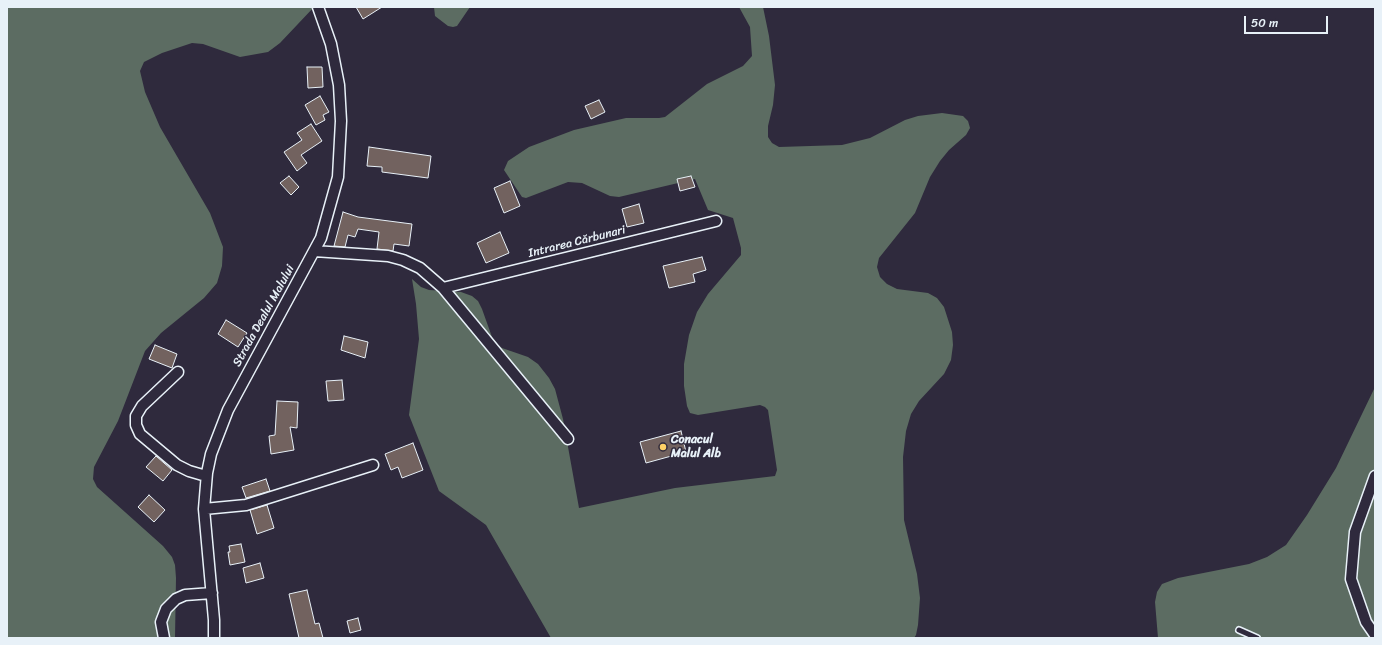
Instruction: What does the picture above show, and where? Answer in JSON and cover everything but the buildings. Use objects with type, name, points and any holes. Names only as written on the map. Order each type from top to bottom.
[{"type":"street","name":"Strada Dealul Malului","points":[[214,638],[212,593],[204,509],[206,476],[216,438],[228,410],[314,251],[330,208],[338,177],[341,121],[339,85],[331,44],[318,7]]},
{"type":"street","name":"Intrarea Cărbunari","points":[[444,288],[716,221]]},
{"type":"street","points":[[314,251],[372,254],[404,260],[420,268],[444,288],[568,439]]},
{"type":"street","points":[[178,372],[142,406],[136,416],[136,425],[140,434],[177,465],[189,471],[206,476]]},
{"type":"street","points":[[204,509],[246,505],[373,465]]},
{"type":"street","points":[[1375,476],[1355,532],[1351,579],[1366,622],[1375,635]]},
{"type":"street","points":[[164,638],[161,622],[166,609],[176,599],[185,595],[212,593]]},
{"type":"lane","points":[[1238,630],[1257,638]]},
{"type":"green space","points":[[7,7],[314,7],[280,43],[268,52],[240,57],[203,44],[192,43],[162,53],[144,62],[140,71],[145,92],[160,127],[210,213],[223,247],[222,266],[217,283],[204,298],[161,333],[145,351],[118,421],[94,467],[93,479],[97,487],[163,546],[172,557],[175,565],[176,578],[175,638],[7,638]]},
{"type":"green space","points":[[434,7],[470,7],[457,26],[453,27],[448,26],[435,16]]},
{"type":"green space","points":[[739,7],[763,7],[769,36],[775,85],[773,105],[768,126],[768,137],[772,143],[779,147],[842,145],[870,138],[905,120],[918,116],[942,113],[963,116],[968,121],[970,128],[966,135],[949,150],[940,161],[930,177],[915,213],[879,258],[877,267],[880,277],[887,284],[897,289],[928,293],[937,298],[944,307],[952,332],[953,345],[951,360],[944,374],[919,401],[911,414],[906,431],[903,457],[904,520],[917,574],[920,598],[916,635],[914,638],[551,638],[486,525],[439,491],[409,415],[419,339],[412,279],[421,287],[429,290],[461,292],[472,296],[478,301],[492,337],[497,344],[502,348],[528,357],[538,364],[549,378],[555,389],[563,419],[579,508],[675,488],[775,476],[777,470],[768,410],[765,407],[760,405],[698,415],[690,413],[687,406],[684,386],[684,364],[689,335],[697,312],[708,294],[741,255],[741,248],[733,218],[708,210],[695,179],[619,197],[610,196],[582,183],[568,182],[526,198],[522,197],[504,170],[508,161],[529,147],[574,130],[626,118],[665,117],[707,84],[743,66],[752,56],[750,27]]},
{"type":"green space","points":[[1375,387],[1375,638],[1158,638],[1155,602],[1157,592],[1162,584],[1178,578],[1249,564],[1267,557],[1286,545],[1307,515],[1336,468]]},
{"type":"place","name":"Conacul Malul Alb","points":[[663,447]]}]
